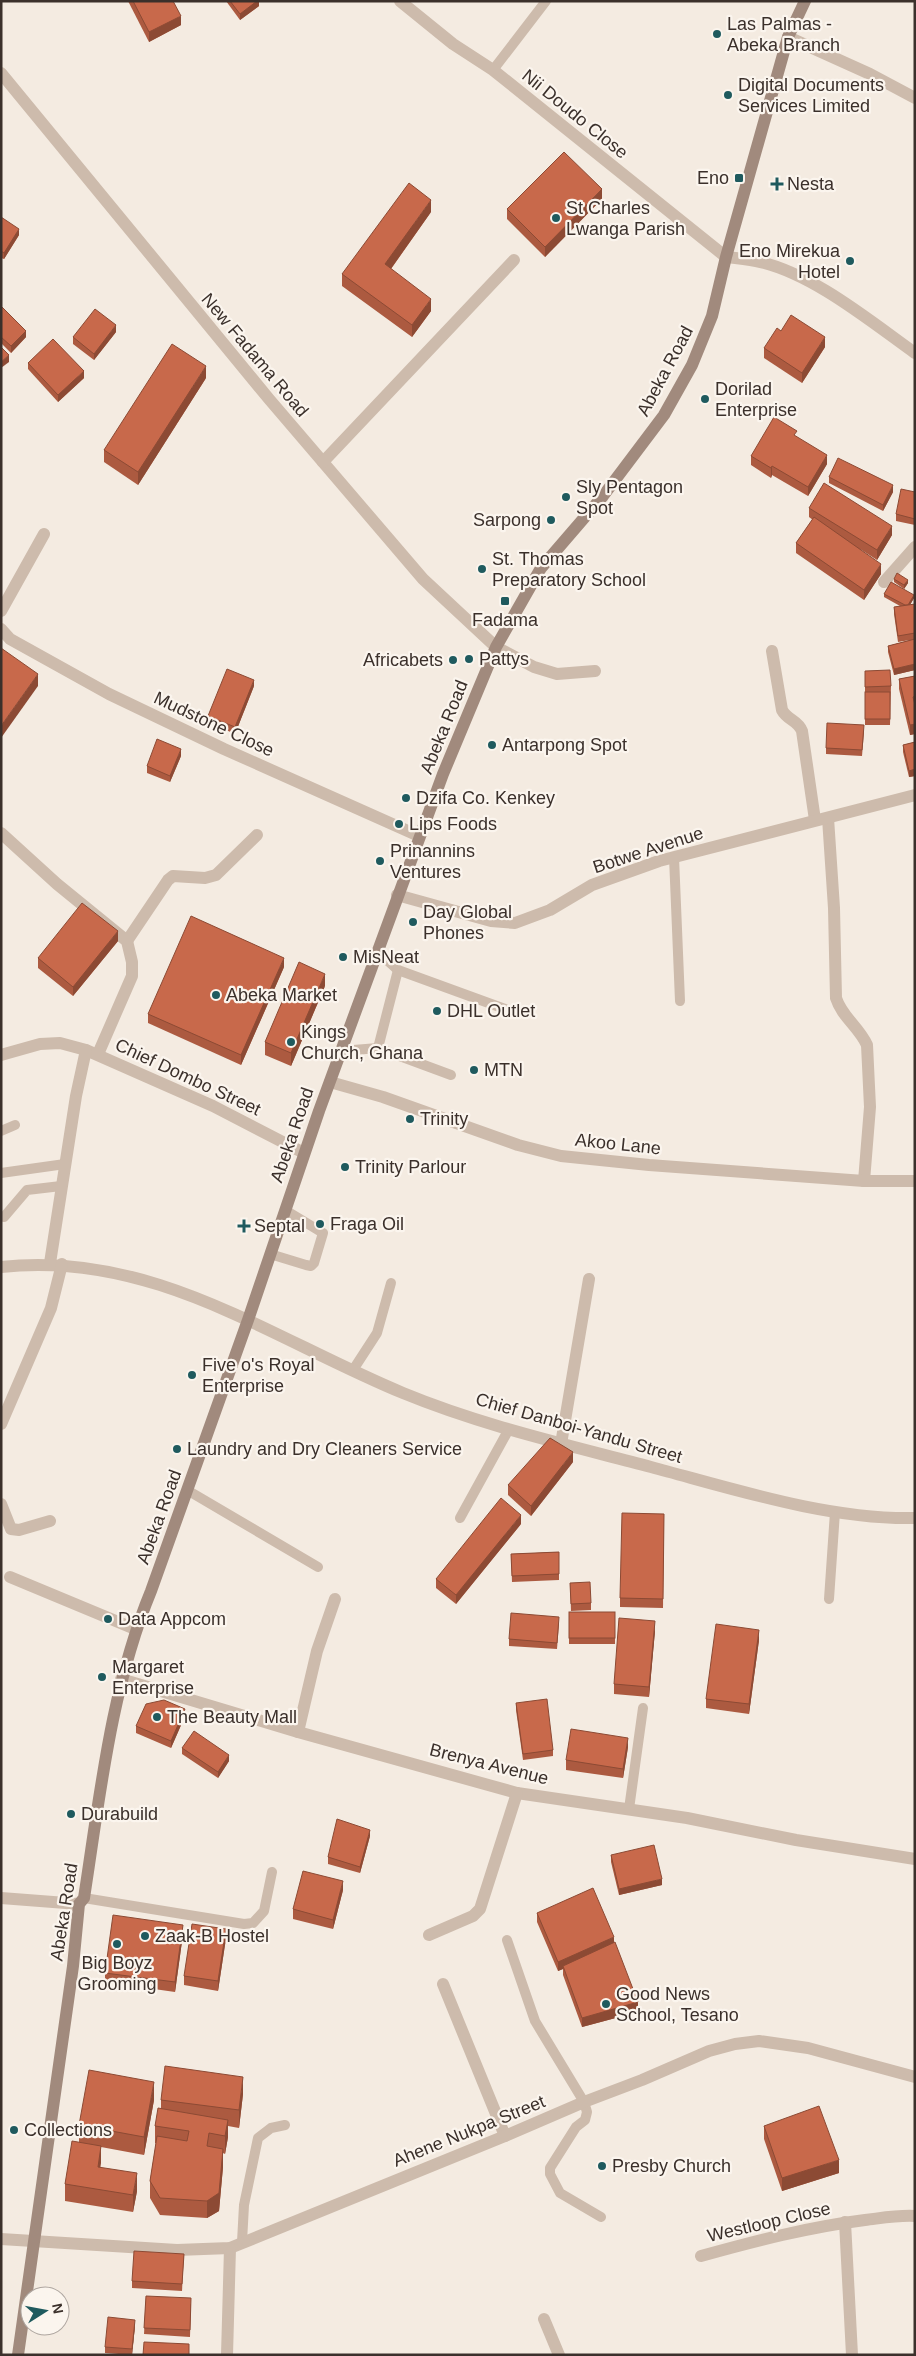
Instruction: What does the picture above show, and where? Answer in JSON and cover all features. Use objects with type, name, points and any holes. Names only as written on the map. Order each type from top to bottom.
[{"type":"street","name":"Nii Doudo Close","points":[[400,1],[453,44],[493,70],[726,257]]},
{"type":"street","name":"Abeka Road","points":[[18,2355],[82,1901],[121,1679],[135,1629],[248,1320],[304,1153],[397,895],[496,647],[541,568],[603,496],[664,415],[692,364],[712,316],[726,257],[788,37],[805,1]]},
{"type":"street","points":[[788,37],[870,74],[915,98]]},
{"type":"street","name":"New Fadama Road","points":[[1,74],[61,144],[159,267],[423,579],[496,647],[534,667],[557,674],[595,671]]},
{"type":"street","points":[[726,257],[758,261],[782,269],[826,290],[915,353]]},
{"type":"street","points":[[323,462],[514,260]]},
{"type":"street","points":[[1,611],[44,534]]},
{"type":"street","points":[[884,582],[915,547]]},
{"type":"street","name":"Mudstone Close","points":[[1,629],[10,639],[109,694],[224,749],[419,836]]},
{"type":"street","points":[[772,651],[782,710],[785,716],[800,724],[802,731],[814,820]]},
{"type":"street","name":"Botwe Avenue","points":[[397,895],[491,921],[515,923],[550,910],[592,885],[674,857],[915,795]]},
{"type":"street","points":[[828,818],[834,908],[836,998],[840,1010],[867,1044],[870,1107],[864,1181]]},
{"type":"street","points":[[1,833],[56,884],[127,941],[168,880],[173,876],[205,878],[216,875],[257,835]]},
{"type":"street","name":"Chief Dombo Street","points":[[127,941],[132,962],[132,976],[92,1052],[213,1106],[304,1153]]},
{"type":"street","points":[[1,1054],[40,1044],[60,1043],[92,1052],[76,1096],[61,1186],[51,1308],[1,1424]]},
{"type":"street","name":"Akoo Lane","points":[[330,1082],[383,1097],[518,1145],[561,1156],[649,1165],[864,1181],[915,1181]]},
{"type":"street","name":"Chief Danboi-Yandu Street","points":[[1,1267],[56,1263],[97,1268],[134,1276],[219,1306],[404,1393],[510,1429],[706,1482],[835,1512],[873,1517],[915,1518]]},
{"type":"street","points":[[561,1444],[589,1279]]},
{"type":"street","points":[[1,1504],[11,1529],[19,1530],[50,1521]]},
{"type":"street","points":[[10,1577],[135,1629]]},
{"type":"street","points":[[298,1732],[317,1651],[335,1599]]},
{"type":"street","name":"Brenya Avenue","points":[[121,1679],[298,1732],[517,1793],[687,1818],[796,1840],[915,1858]]},
{"type":"street","points":[[428,1935],[473,1916],[480,1909],[517,1793]]},
{"type":"street","points":[[2,1897],[82,1901]]},
{"type":"street","points":[[444,1984],[505,2136]]},
{"type":"street","name":"Ahene Nukpa Street","points":[[1,2239],[177,2250],[230,2248],[709,2051],[734,2044],[759,2040],[808,2048],[915,2076]]},
{"type":"street","name":"Westloop Close","points":[[701,2256],[766,2237],[845,2222],[904,2215],[915,2216]]},
{"type":"street","points":[[845,2222],[852,2355]]},
{"type":"street","points":[[228,2355],[230,2248]]},
{"type":"street","points":[[544,2319],[559,2355]]},
{"type":"lane","points":[[493,70],[546,1]]},
{"type":"lane","points":[[674,857],[680,1001]]},
{"type":"lane","points":[[377,951],[398,970],[505,1009]]},
{"type":"lane","points":[[378,1048],[398,970]]},
{"type":"lane","points":[[341,1052],[378,1048],[451,1076]]},
{"type":"lane","points":[[1,1131],[14,1125]]},
{"type":"lane","points":[[1,1173],[65,1164]]},
{"type":"lane","points":[[4,1217],[27,1190],[61,1186]]},
{"type":"lane","points":[[270,1254],[306,1265],[311,1266],[314,1263],[323,1232],[285,1210]]},
{"type":"lane","points":[[353,1370],[377,1333],[391,1283]]},
{"type":"lane","points":[[460,1518],[510,1429]]},
{"type":"lane","points":[[187,1490],[318,1566]]},
{"type":"lane","points":[[829,1599],[835,1512]]},
{"type":"lane","points":[[628,1809],[643,1708]]},
{"type":"lane","points":[[82,1901],[244,1924],[253,1923],[264,1910],[272,1872]]},
{"type":"lane","points":[[507,1940],[535,2022],[584,2102],[587,2112],[585,2120],[576,2127],[550,2168],[550,2174],[560,2193],[601,2218]]},
{"type":"lane","points":[[242,2242],[244,2205],[258,2138],[271,2128],[285,2125]]},
{"type":"building","points":[[133,1],[173,1],[181,16],[149,32]]},
{"type":"building","points":[[230,1],[257,1],[240,14]]},
{"type":"building","points":[[564,152],[602,189],[545,247],[507,209]]},
{"type":"building","points":[[409,183],[431,200],[385,264],[431,299],[412,325],[342,274]]},
{"type":"building","points":[[1,217],[19,229],[4,253],[1,251]]},
{"type":"building","points":[[1,306],[26,331],[11,346],[1,337]]},
{"type":"building","points":[[95,309],[116,325],[94,354],[73,337]]},
{"type":"building","points":[[791,315],[825,337],[802,373],[764,348],[777,328],[781,331]]},
{"type":"building","points":[[53,339],[84,371],[58,395],[28,363]]},
{"type":"building","points":[[172,344],[206,366],[138,472],[104,450]]},
{"type":"building","points":[[1,347],[9,355],[1,362]]},
{"type":"building","points":[[774,417],[797,431],[794,435],[827,455],[808,487],[751,456]]},
{"type":"building","points":[[838,458],[893,485],[883,505],[829,477]]},
{"type":"building","points":[[824,483],[892,526],[877,550],[809,508]]},
{"type":"building","points":[[901,489],[915,492],[915,519],[896,514]]},
{"type":"building","points":[[814,517],[881,564],[864,590],[796,543]]},
{"type":"building","points":[[897,573],[908,580],[904,585],[894,579]]},
{"type":"building","points":[[891,582],[914,595],[908,605],[884,594]]},
{"type":"building","points":[[915,604],[915,633],[898,636],[894,607]]},
{"type":"building","points":[[915,639],[915,664],[894,669],[888,646]]},
{"type":"building","points":[[1,648],[38,674],[1,726]]},
{"type":"building","points":[[227,669],[254,680],[235,727],[208,716]]},
{"type":"building","points":[[890,670],[891,686],[865,687],[865,671]]},
{"type":"building","points":[[915,676],[915,696],[913,697],[915,724],[910,725],[899,679]]},
{"type":"building","points":[[865,692],[890,692],[890,719],[865,719]]},
{"type":"building","points":[[827,723],[864,725],[862,750],[826,748]]},
{"type":"building","points":[[157,739],[181,749],[170,776],[147,766]]},
{"type":"building","points":[[915,742],[915,769],[909,771],[903,745]]},
{"type":"building","points":[[82,903],[118,931],[73,987],[38,958]]},
{"type":"building","name":"Abeka Market","points":[[191,916],[284,958],[241,1055],[148,1014]]},
{"type":"building","points":[[299,962],[325,974],[291,1053],[265,1042]]},
{"type":"building","points":[[550,1438],[573,1452],[531,1506],[508,1485]]},
{"type":"building","points":[[501,1498],[521,1515],[456,1595],[436,1579]]},
{"type":"building","points":[[622,1513],[664,1514],[663,1599],[620,1598]]},
{"type":"building","points":[[559,1552],[559,1574],[512,1576],[511,1554]]},
{"type":"building","points":[[590,1582],[591,1603],[571,1604],[570,1583]]},
{"type":"building","points":[[569,1612],[615,1612],[615,1638],[569,1638]]},
{"type":"building","points":[[511,1613],[559,1617],[557,1643],[509,1639]]},
{"type":"building","points":[[619,1618],[655,1621],[649,1687],[614,1684]]},
{"type":"building","points":[[716,1624],[759,1630],[749,1704],[706,1699]]},
{"type":"building","points":[[547,1699],[553,1750],[523,1754],[516,1703]]},
{"type":"building","points":[[164,1700],[185,1709],[171,1741],[136,1726],[146,1704]]},
{"type":"building","points":[[571,1729],[628,1738],[623,1769],[566,1760]]},
{"type":"building","points":[[194,1731],[229,1755],[218,1772],[182,1748]]},
{"type":"building","points":[[337,1819],[370,1830],[360,1867],[328,1857]]},
{"type":"building","points":[[654,1845],[662,1879],[619,1889],[611,1855]]},
{"type":"building","points":[[303,1871],[343,1881],[333,1920],[293,1909]]},
{"type":"building","points":[[593,1888],[614,1937],[558,1962],[537,1913]]},
{"type":"building","points":[[113,1915],[183,1925],[175,1982],[105,1973]]},
{"type":"building","points":[[192,1924],[226,1929],[218,1981],[184,1976]]},
{"type":"building","points":[[615,1942],[638,2002],[582,2018],[563,1966]]},
{"type":"building","points":[[165,2066],[243,2077],[239,2110],[161,2100]]},
{"type":"building","points":[[89,2070],[154,2082],[144,2137],[79,2125]]},
{"type":"building","points":[[819,2106],[839,2160],[782,2178],[764,2126]]},
{"type":"building","points":[[158,2108],[228,2120],[225,2136],[209,2133],[207,2146],[223,2149],[219,2193],[207,2201],[160,2198],[150,2181],[157,2136],[187,2141],[189,2131],[155,2126]]},
{"type":"building","points":[[72,2141],[101,2146],[98,2167],[137,2173],[133,2195],[65,2184]]},
{"type":"building","points":[[134,2251],[184,2254],[182,2284],[132,2281]]},
{"type":"building","points":[[146,2296],[191,2298],[190,2330],[144,2328]]},
{"type":"building","points":[[108,2317],[135,2320],[132,2349],[105,2347]]},
{"type":"building","points":[[144,2342],[189,2344],[189,2355],[143,2355]]},
{"type":"place","name":"Las Palmas - Abeka Branch","points":[[717,34]]},
{"type":"place","name":"Digital Documents Services Limited","points":[[728,95]]},
{"type":"place","name":"Eno","points":[[739,178]]},
{"type":"place","name":"Nesta","points":[[777,184]]},
{"type":"place","name":"St Charles Lwanga Parish","points":[[556,218]]},
{"type":"place","name":"Eno Mirekua Hotel","points":[[850,261]]},
{"type":"place","name":"Dorilad Enterprise","points":[[705,399]]},
{"type":"place","name":"Sly Pentagon Spot","points":[[566,497]]},
{"type":"place","name":"Sarpong","points":[[551,520]]},
{"type":"place","name":"St. Thomas Preparatory School","points":[[482,569]]},
{"type":"place","name":"Fadama","points":[[505,601]]},
{"type":"place","name":"Pattys","points":[[469,659]]},
{"type":"place","name":"Africabets","points":[[453,660]]},
{"type":"place","name":"Antarpong Spot","points":[[492,745]]},
{"type":"place","name":"Dzifa Co. Kenkey","points":[[406,798]]},
{"type":"place","name":"Lips Foods","points":[[399,824]]},
{"type":"place","name":"Prinannins Ventures","points":[[380,861]]},
{"type":"place","name":"Day Global Phones","points":[[413,922]]},
{"type":"place","name":"MisNeat","points":[[343,957]]},
{"type":"place","name":"Abeka Market","points":[[216,995]]},
{"type":"place","name":"DHL Outlet","points":[[437,1011]]},
{"type":"place","name":"Kings Church, Ghana","points":[[291,1042]]},
{"type":"place","name":"MTN","points":[[474,1070]]},
{"type":"place","name":"Trinity","points":[[410,1119]]},
{"type":"place","name":"Trinity Parlour","points":[[345,1167]]},
{"type":"place","name":"Fraga Oil","points":[[320,1224]]},
{"type":"place","name":"Septal","points":[[244,1226]]},
{"type":"place","name":"Five o's Royal Enterprise","points":[[192,1375]]},
{"type":"place","name":"Laundry and Dry Cleaners Service","points":[[177,1449]]},
{"type":"place","name":"Data Appcom","points":[[108,1619]]},
{"type":"place","name":"Margaret Enterprise","points":[[102,1677]]},
{"type":"place","name":"The Beauty Mall","points":[[157,1717]]},
{"type":"place","name":"Durabuild","points":[[71,1814]]},
{"type":"place","name":"Zaak-B Hostel","points":[[145,1936]]},
{"type":"place","name":"Big Boyz Grooming","points":[[117,1944]]},
{"type":"place","name":"Good News School, Tesano","points":[[606,2004]]},
{"type":"place","name":"Collections","points":[[14,2130]]},
{"type":"place","name":"Presby Church","points":[[602,2166]]}]
